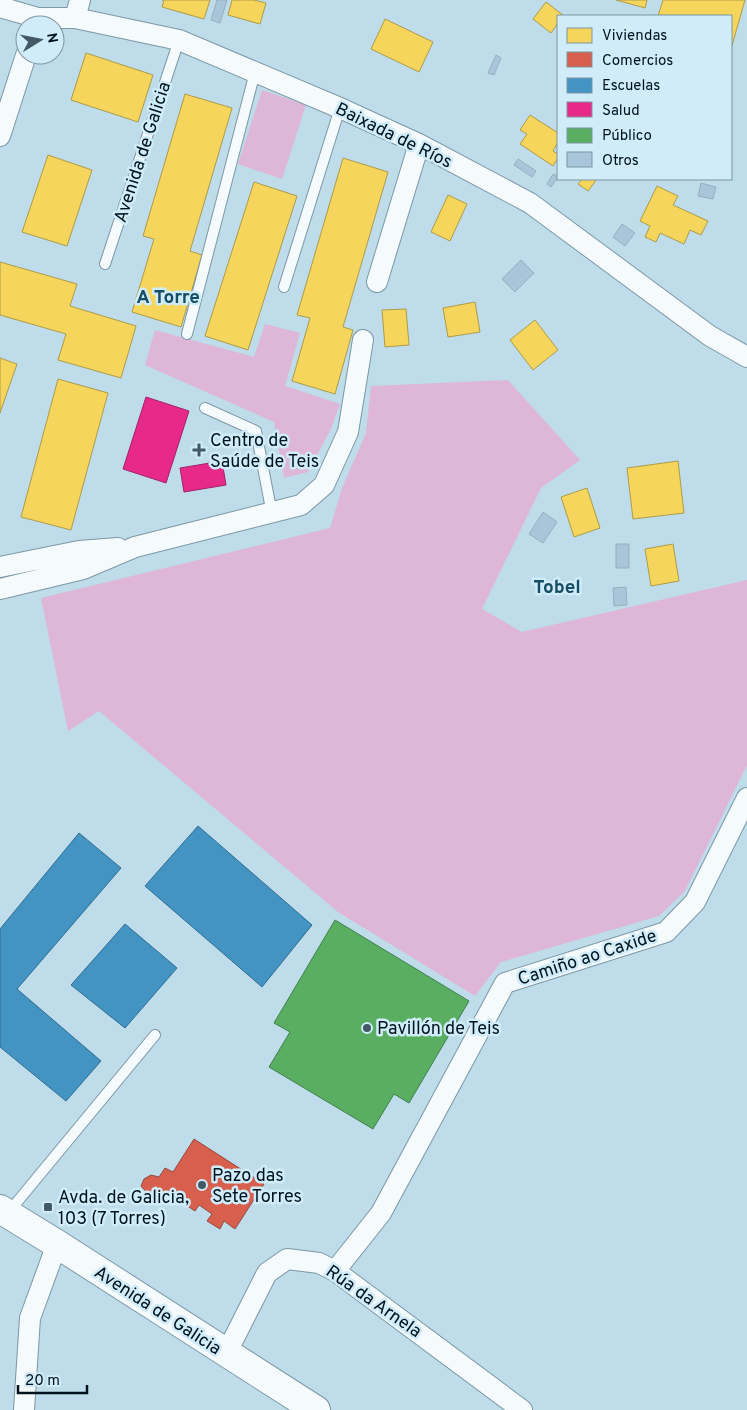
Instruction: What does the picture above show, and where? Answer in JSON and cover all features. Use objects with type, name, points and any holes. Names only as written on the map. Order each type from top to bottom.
[{"type":"main road","name":"Avenida de Galicia","points":[[4,1211],[316,1410]]},
{"type":"street","name":"Baixada de Ríos","points":[[0,7],[21,15]]},
{"type":"street","name":"Baixada de Ríos","points":[[58,15],[78,9],[179,40],[340,108],[419,144],[530,203],[710,336],[746,356]]},
{"type":"street","points":[[0,136],[23,65]]},
{"type":"street","points":[[377,282],[419,144]]},
{"type":"street","points":[[0,589],[83,569],[135,547],[272,514],[301,505],[324,485],[348,432],[363,340]]},
{"type":"street","points":[[0,567],[79,551],[135,547]]},
{"type":"street","name":"Camiño ao Caxide","points":[[335,1271],[381,1213],[505,983],[666,932],[695,902],[747,798]]},
{"type":"street","points":[[24,1410],[30,1318],[57,1244]]},
{"type":"street","name":"Rúa da Arnela","points":[[226,1354],[268,1273],[287,1259],[319,1263],[335,1271],[522,1410]]},
{"type":"lane","name":"Avenida de Galicia","points":[[105,264],[179,40]]},
{"type":"lane","points":[[187,334],[255,72]]},
{"type":"lane","points":[[284,287],[340,108]]},
{"type":"lane","points":[[205,408],[256,431],[272,514]]},
{"type":"lane","points":[[4,1211],[155,1035]]},
{"type":"shaded area","points":[[262,90],[306,105],[282,179],[238,164]]},
{"type":"shaded area","points":[[265,324],[300,333],[285,386],[340,404],[331,429],[308,472],[284,478],[274,422],[145,365],[155,330],[254,357]]},
{"type":"shaded area","points":[[508,380],[580,460],[541,488],[482,609],[522,632],[747,580],[747,765],[685,891],[659,916],[501,962],[475,996],[338,912],[99,711],[68,731],[41,598],[330,528],[342,488],[366,433],[371,386]]},
{"type":"building: Viviendas","points":[[164,0],[210,0],[204,19],[162,7]]},
{"type":"building: Viviendas","points":[[232,0],[254,0],[266,3],[260,24],[228,15]]},
{"type":"building: Viviendas","points":[[616,0],[647,0],[645,8]]},
{"type":"building: Viviendas","points":[[663,0],[745,0],[732,46],[732,15],[658,15]]},
{"type":"building: Viviendas","points":[[546,2],[563,15],[557,15],[557,24],[551,33],[533,19]]},
{"type":"building: Viviendas","points":[[385,19],[433,42],[419,72],[371,49]]},
{"type":"building: Viviendas","points":[[86,53],[153,75],[138,122],[71,100]]},
{"type":"building: Viviendas","points":[[185,94],[232,108],[190,251],[202,255],[181,327],[132,312],[154,239],[143,236]]},
{"type":"building: Viviendas","points":[[530,115],[557,132],[557,144],[553,151],[557,153],[557,160],[553,166],[520,144],[527,134],[520,130]]},
{"type":"building: Viviendas","points":[[48,155],[92,170],[67,246],[22,232]]},
{"type":"building: Viviendas","points":[[343,158],[388,172],[343,327],[353,330],[335,394],[292,381],[310,318],[297,315]]},
{"type":"building: Viviendas","points":[[581,180],[596,180],[588,191],[578,184]]},
{"type":"building: Viviendas","points":[[254,182],[297,196],[248,350],[205,336]]},
{"type":"building: Viviendas","points":[[657,186],[678,196],[673,205],[708,221],[701,235],[690,230],[684,244],[660,233],[656,242],[645,237],[650,226],[640,221]]},
{"type":"building: Viviendas","points":[[448,195],[467,204],[450,241],[431,232]]},
{"type":"building: Viviendas","points":[[0,262],[77,284],[70,306],[136,326],[121,378],[58,360],[66,334],[0,315]]},
{"type":"building: Viviendas","points":[[475,302],[480,332],[448,337],[443,308]]},
{"type":"building: Viviendas","points":[[406,309],[409,345],[385,347],[382,310]]},
{"type":"building: Viviendas","points":[[535,320],[558,350],[533,370],[510,340]]},
{"type":"building: Viviendas","points":[[0,358],[17,364],[0,413]]},
{"type":"building: Viviendas","points":[[58,379],[108,393],[71,530],[21,517]]},
{"type":"building: Viviendas","points":[[678,461],[684,513],[633,519],[627,468]]},
{"type":"building: Viviendas","points":[[587,488],[600,528],[574,537],[561,497]]},
{"type":"building: Viviendas","points":[[673,544],[679,581],[651,586],[645,549]]},
{"type":"building: Comercios","name":"Pazo das Sete Torres","points":[[194,1139],[264,1184],[235,1229],[224,1221],[220,1229],[207,1221],[212,1214],[199,1205],[195,1211],[183,1203],[186,1199],[177,1194],[172,1201],[162,1194],[156,1197],[149,1195],[141,1186],[144,1179],[151,1175],[159,1177],[165,1168],[173,1172]]},
{"type":"building: Escuelas","points":[[198,826],[312,925],[262,987],[145,886]]},
{"type":"building: Escuelas","points":[[79,833],[121,868],[17,989],[101,1061],[66,1101],[0,1047],[0,929]]},
{"type":"building: Escuelas","points":[[125,924],[177,968],[125,1028],[71,985]]},
{"type":"building: Salud","points":[[146,397],[189,411],[166,483],[123,469]]},
{"type":"building: Salud","points":[[222,461],[226,485],[184,492],[180,468]]},
{"type":"building: Público","name":"Pavillón de Teis","points":[[335,920],[469,1001],[409,1103],[394,1094],[373,1129],[269,1067],[290,1032],[274,1023]]},
{"type":"building: Otros","points":[[217,0],[227,0],[220,23],[211,20]]},
{"type":"building: Otros","points":[[496,55],[501,58],[494,75],[488,73]]},
{"type":"building: Otros","points":[[518,159],[536,171],[532,177],[514,165]]},
{"type":"building: Otros","points":[[553,174],[557,176],[551,187],[547,184]]},
{"type":"building: Otros","points":[[701,183],[716,187],[713,199],[698,196]]},
{"type":"building: Otros","points":[[622,224],[635,233],[625,246],[613,237]]},
{"type":"building: Otros","points":[[521,260],[534,273],[515,292],[502,279]]},
{"type":"building: Otros","points":[[543,512],[557,522],[543,543],[529,534]]},
{"type":"building: Otros","points":[[616,544],[629,544],[629,568],[616,568]]},
{"type":"building: Otros","points":[[626,587],[627,605],[614,606],[613,588]]},
{"type":"place","name":"Centro de Saúde de Teis","points":[[199,450]]},
{"type":"place","name":"Pavillón de Teis","points":[[367,1028]]},
{"type":"place","name":"Pazo das Sete Torres","points":[[202,1185]]},
{"type":"place","name":"Avda. de Galicia, 103 (7 Torres)","points":[[48,1207]]},
{"type":"district","name":"A Torre","points":[[168,296]]},
{"type":"district","name":"Tobel","points":[[557,586]]}]
